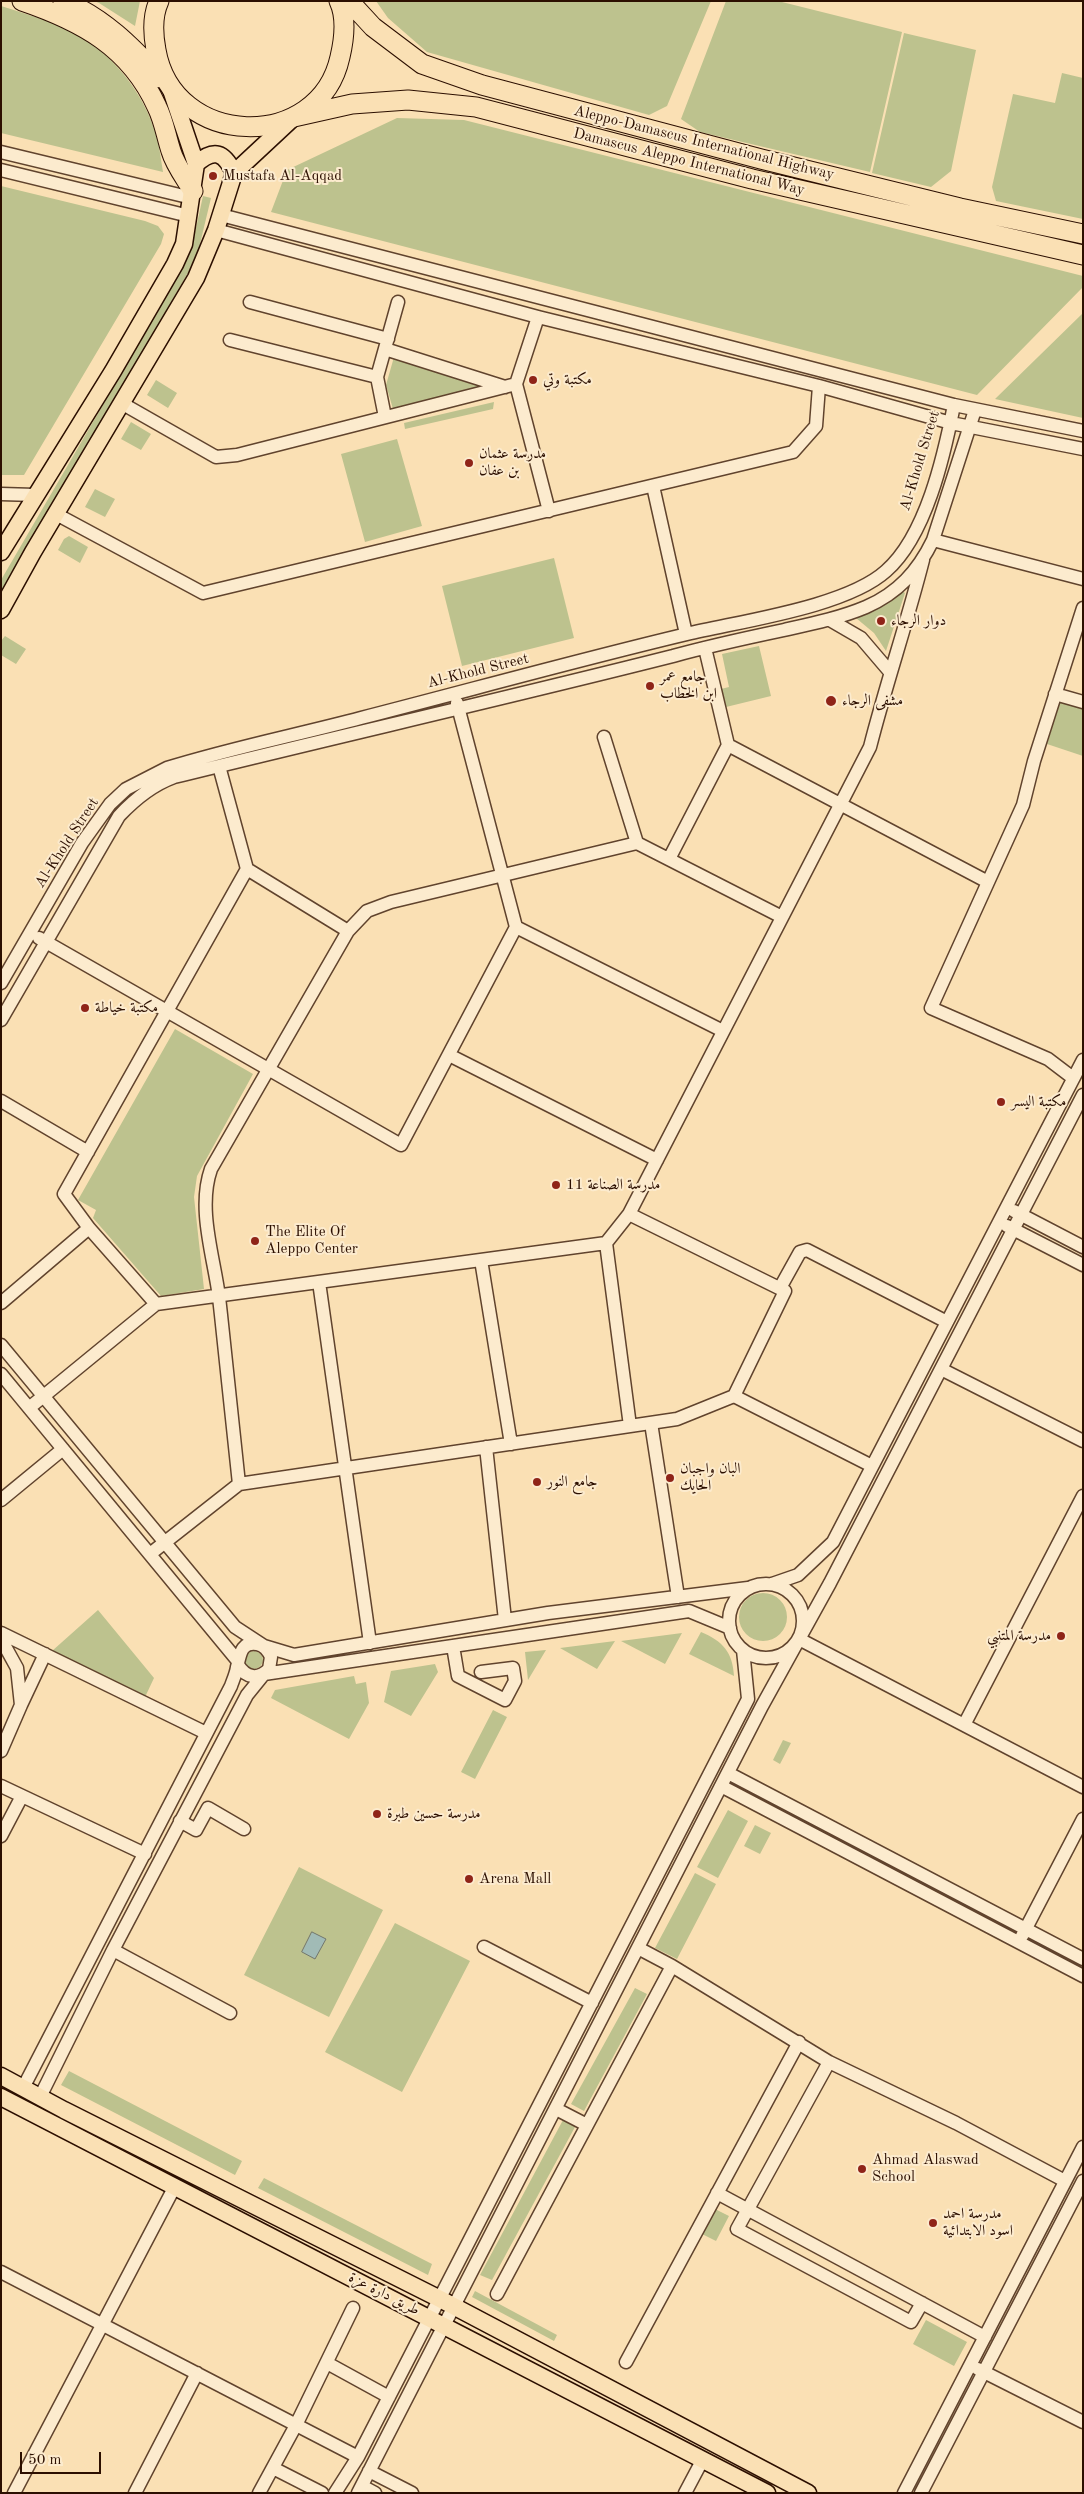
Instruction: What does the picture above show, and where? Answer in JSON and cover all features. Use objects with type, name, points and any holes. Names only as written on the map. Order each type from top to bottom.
[{"type":"highway","points":[[22,1],[79,24],[118,52],[138,75],[157,106],[171,153],[193,195]]},
{"type":"highway","points":[[63,1],[87,12],[128,42],[189,107],[213,121],[240,128],[268,126],[294,117],[320,97],[338,69],[345,37],[339,1]]},
{"type":"highway","points":[[159,1],[153,35],[158,62],[170,87]]},
{"type":"highway","name":"Aleppo-Damascus International Highway","points":[[349,1],[373,27],[422,64],[482,85],[761,159],[960,208],[1083,234]]},
{"type":"highway","name":"Damascus Aleppo International Way","points":[[294,117],[352,104],[408,100],[476,107],[752,179],[1083,255]]},
{"type":"main road","points":[[1,552],[113,370],[175,264],[184,244],[193,195],[196,164],[170,87]]},
{"type":"main road","points":[[1,610],[196,278],[218,223],[234,173],[294,117]]},
{"type":"main road","points":[[196,164],[205,156],[213,153],[221,156],[228,162],[234,173]]},
{"type":"main road","points":[[113,370],[134,384]]},
{"type":"main road","points":[[1,2076],[64,2110],[447,2303],[808,2493]]},
{"type":"main road","name":"طريق دارة عزة","points":[[1,2097],[174,2188],[438,2321],[767,2493]]},
{"type":"main road","points":[[57,2127],[64,2110]]},
{"type":"street","points":[[1,152],[193,195]]},
{"type":"street","points":[[1,170],[189,216]]},
{"type":"street","points":[[218,223],[538,317],[819,386],[951,423],[1083,449]]},
{"type":"street","points":[[218,223],[954,405],[1083,432]]},
{"type":"street","points":[[250,302],[511,385]]},
{"type":"street","points":[[385,418],[377,377],[398,302]]},
{"type":"street","points":[[538,317],[511,385],[549,511]]},
{"type":"street","points":[[230,340],[377,377]]},
{"type":"street","points":[[123,404],[216,457],[237,455],[511,385]]},
{"type":"street","points":[[56,514],[204,593],[793,452],[816,426],[819,386]]},
{"type":"street","name":"Al-Khold Street","points":[[1,983],[96,823],[110,804],[126,789],[146,777],[186,762],[686,634],[810,605],[863,588],[885,572],[898,559],[924,510],[951,423],[954,405]]},
{"type":"street","points":[[1,1020],[118,816],[132,801],[162,781],[459,710],[704,648],[830,620],[866,607],[896,589],[912,575],[923,560],[933,540],[975,410]]},
{"type":"street","points":[[653,486],[686,634]]},
{"type":"street","points":[[1,494],[35,495]]},
{"type":"street","points":[[933,540],[1083,579]]},
{"type":"street","points":[[29,1408],[156,1304],[606,1243],[629,1214],[870,747],[923,560]]},
{"type":"street","points":[[810,605],[814,623]]},
{"type":"street","points":[[1073,1078],[1048,1059],[931,1008],[1023,805],[1055,694],[1083,608]]},
{"type":"street","points":[[830,620],[862,638],[890,672]]},
{"type":"street","points":[[669,859],[728,745],[704,648]]},
{"type":"street","points":[[30,933],[401,1145],[516,927],[455,694]]},
{"type":"street","points":[[1055,694],[1083,702]]},
{"type":"street","points":[[604,737],[637,843]]},
{"type":"street","points":[[728,745],[988,882]]},
{"type":"street","points":[[219,766],[247,869],[348,931]]},
{"type":"street","points":[[239,1484],[219,1296],[205,1204],[206,1182],[211,1169],[267,1068],[348,931],[367,912],[391,902],[502,873],[637,843],[782,917]]},
{"type":"street","points":[[156,1304],[89,1228],[64,1194],[247,869]]},
{"type":"street","points":[[516,927],[724,1031]]},
{"type":"street","points":[[449,1055],[657,1160]]},
{"type":"street","points":[[772,1584],[798,1575],[833,1542],[1083,1060]]},
{"type":"street","points":[[447,2303],[556,2109],[721,1786],[1083,1095]]},
{"type":"street","points":[[1,1101],[88,1152]]},
{"type":"street","points":[[1006,1207],[1083,1247]]},
{"type":"street","points":[[150,1554],[239,1484],[677,1419],[734,1396],[785,1291],[629,1214]]},
{"type":"street","points":[[999,1221],[1083,1265]]},
{"type":"street","points":[[1,1303],[89,1228]]},
{"type":"street","points":[[606,1243],[630,1426]]},
{"type":"street","points":[[780,1288],[800,1252],[807,1250],[947,1322]]},
{"type":"street","points":[[481,1260],[511,1444]]},
{"type":"street","points":[[319,1282],[370,1643]]},
{"type":"street","points":[[954,1308],[968,1316]]},
{"type":"street","points":[[1,1345],[235,1627],[264,1646],[271,1657],[269,1669],[247,1695],[112,1950],[40,2097]]},
{"type":"street","points":[[941,1369],[1083,1441]]},
{"type":"street","points":[[1,1374],[238,1662],[242,1672],[249,1676],[257,1677],[264,1674],[689,1611],[730,1628]]},
{"type":"street","points":[[734,1396],[872,1466]]},
{"type":"street","points":[[651,1423],[678,1597]]},
{"type":"street","points":[[486,1447],[505,1620]]},
{"type":"street","points":[[1,1500],[63,1449]]},
{"type":"street","points":[[964,1725],[1083,1496]]},
{"type":"street","points":[[23,2088],[231,1686],[244,1647],[257,1644],[294,1655],[505,1620],[748,1588],[760,1584],[772,1584],[784,1588],[793,1595],[800,1604],[804,1616],[803,1628],[799,1639],[791,1649],[780,1656],[767,1658],[755,1656],[743,1650],[735,1640],[730,1628],[729,1617],[732,1606],[748,1588]]},
{"type":"street","points":[[487,1624],[490,1640]]},
{"type":"street","points":[[1,1633],[206,1733]]},
{"type":"street","points":[[799,1639],[1083,1787]]},
{"type":"street","points":[[1,1640],[17,1668],[21,1705]]},
{"type":"street","points":[[453,1646],[458,1676],[505,1700],[516,1681],[513,1668],[481,1672]]},
{"type":"street","points":[[375,2493],[360,2489],[438,2321],[592,2003],[748,1699],[743,1650]]},
{"type":"street","points":[[1,1751],[46,1654]]},
{"type":"street","points":[[728,1773],[1083,1959]]},
{"type":"street","points":[[1,1786],[145,1854]]},
{"type":"street","points":[[721,1786],[1083,1976]]},
{"type":"street","points":[[1,1836],[22,1796]]},
{"type":"street","points":[[180,1821],[196,1830],[208,1808],[244,1829]]},
{"type":"street","points":[[1019,1943],[1083,1819]]},
{"type":"street","points":[[484,1947],[592,2003]]},
{"type":"street","points":[[638,1948],[672,1966],[829,2062],[956,2124],[1065,2181]]},
{"type":"street","points":[[112,1950],[230,2013]]},
{"type":"street","points":[[497,2294],[672,1966]]},
{"type":"street","points":[[626,2362],[799,2042]]},
{"type":"street","points":[[829,2062],[737,2229],[911,2322],[922,2303]]},
{"type":"street","points":[[556,2109],[587,2125]]},
{"type":"street","points":[[904,2493],[1083,2147]]},
{"type":"street","points":[[922,2493],[1082,2185]]},
{"type":"street","points":[[14,2493],[174,2188]]},
{"type":"street","points":[[717,2193],[985,2337]]},
{"type":"street","points":[[3,2276],[102,2324],[358,2457]]},
{"type":"street","points":[[259,2493],[296,2425],[353,2308]]},
{"type":"street","points":[[335,2493],[358,2457],[389,2397],[438,2321]]},
{"type":"street","points":[[326,2363],[389,2397]]},
{"type":"street","points":[[970,2365],[1083,2422]]},
{"type":"street","points":[[135,2493],[197,2373]]},
{"type":"street","points":[[685,2493],[703,2459]]},
{"type":"street","points":[[273,2468],[322,2493]]},
{"type":"street","points":[[369,2471],[412,2493]]},
{"type":"green space","points":[[94,1],[140,1],[135,26],[99,3]]},
{"type":"green space","points":[[376,1],[711,1],[667,106],[649,115],[427,52],[388,18]]},
{"type":"green space","points":[[726,1],[778,1],[902,32],[870,172],[700,132],[681,119]]},
{"type":"green space","points":[[1,6],[49,21],[74,32],[106,55],[120,69],[132,85],[151,120],[158,142],[163,172],[1,133]]},
{"type":"green space","points":[[904,33],[976,50],[951,171],[931,187],[872,173]]},
{"type":"green space","points":[[1062,73],[1083,78],[1083,219],[996,201],[992,187],[1013,94],[1055,103]]},
{"type":"green space","points":[[397,118],[464,120],[1083,276],[1083,287],[977,395],[271,212],[287,170]]},
{"type":"green space","points":[[1,186],[145,221],[158,226],[164,234],[161,244],[24,475],[1,475]]},
{"type":"green space","points":[[203,196],[211,198],[199,248],[188,273],[1,595],[1,580],[182,269],[192,246]]},
{"type":"green space","points":[[1083,313],[1083,418],[995,399]]},
{"type":"green space","points":[[394,357],[491,385],[393,409],[386,385]]},
{"type":"green space","points":[[156,380],[177,393],[168,408],[147,395]]},
{"type":"green space","points":[[494,402],[493,409],[405,429],[404,423]]},
{"type":"green space","points":[[131,422],[151,434],[141,450],[121,439]]},
{"type":"green space","points":[[397,439],[422,526],[365,542],[341,454]]},
{"type":"green space","points":[[95,489],[115,499],[105,517],[85,507]]},
{"type":"green space","points":[[69,536],[88,547],[80,563],[58,550],[64,539]]},
{"type":"green space","points":[[554,558],[574,638],[462,666],[442,586]]},
{"type":"green space","points":[[902,591],[905,593],[886,651],[874,633],[856,618]]},
{"type":"green space","points":[[5,636],[26,649],[16,664],[1,655],[1,641]]},
{"type":"green space","points":[[759,646],[771,696],[726,707],[721,689],[729,687],[722,654]]},
{"type":"green space","points":[[1061,699],[1083,706],[1083,756],[1047,744]]},
{"type":"green space","points":[[175,1029],[253,1074],[197,1176],[194,1197],[204,1289],[161,1296],[93,1218],[96,1210],[78,1200]]},
{"type":"green space","points":[[763,1593],[772,1595],[780,1600],[785,1608],[787,1617],[785,1626],[780,1634],[772,1639],[763,1641],[754,1639],[746,1634],[741,1626],[739,1617],[741,1608],[746,1600],[754,1595]]},
{"type":"green space","points":[[98,1610],[154,1678],[146,1695],[140,1697],[52,1651]]},
{"type":"green space","points":[[701,1632],[715,1639],[729,1654],[734,1676],[689,1654]]},
{"type":"green space","points":[[682,1633],[665,1664],[621,1641]]},
{"type":"green space","points":[[615,1641],[597,1669],[560,1648]]},
{"type":"green space","points":[[546,1650],[528,1680],[525,1652]]},
{"type":"green space","points":[[254,1651],[260,1654],[263,1660],[260,1666],[254,1669],[248,1666],[245,1660],[248,1654]]},
{"type":"green space","points":[[435,1664],[438,1672],[411,1716],[384,1702],[391,1671]]},
{"type":"green space","points":[[354,1676],[356,1684],[366,1682],[369,1703],[349,1739],[271,1698],[275,1690]]},
{"type":"green space","points":[[493,1710],[507,1717],[475,1779],[461,1772]]},
{"type":"green space","points":[[783,1740],[791,1743],[780,1764],[773,1760]]},
{"type":"green space","points":[[728,1810],[748,1821],[718,1878],[697,1867]]},
{"type":"green space","points":[[755,1825],[771,1833],[760,1854],[744,1846]]},
{"type":"green space","points":[[299,1867],[383,1910],[329,2017],[244,1975]]},
{"type":"green space","points":[[695,1873],[716,1884],[677,1959],[655,1948]]},
{"type":"green space","points":[[395,1923],[470,1961],[402,2092],[325,2052]]},
{"type":"green space","points":[[635,1988],[647,1994],[584,2111],[571,2104]]},
{"type":"green space","points":[[69,2071],[242,2161],[235,2175],[61,2085]]},
{"type":"green space","points":[[563,2120],[575,2127],[492,2280],[480,2275]]},
{"type":"green space","points":[[264,2178],[432,2264],[428,2275],[258,2188]]},
{"type":"green space","points":[[715,2209],[729,2216],[716,2241],[702,2234]]},
{"type":"green space","points":[[475,2291],[557,2335],[554,2341],[472,2297]]},
{"type":"green space","points":[[926,2320],[967,2342],[954,2366],[913,2344]]},
{"type":"water","points":[[312,1932],[326,1939],[315,1959],[302,1952]]},
{"type":"place","name":"Mustafa Al-Aqqad","points":[[213,176]]},
{"type":"place","name":"مكتبة وتي","points":[[533,380]]},
{"type":"place","name":"مدرسة عثمان بن عفان","points":[[469,463]]},
{"type":"place","name":"دوار الرجاء","points":[[881,621]]},
{"type":"place","name":"جامع عمر ابن الخطاب","points":[[650,686]]},
{"type":"place","name":"مشفى الرجاء","points":[[831,701]]},
{"type":"place","name":"مكتبة خياطة","points":[[85,1008]]},
{"type":"place","name":"مكتبة اليسر","points":[[1001,1102]]},
{"type":"place","name":"مدرسة الصناعة 11","points":[[556,1185]]},
{"type":"place","name":"The Elite Of Aleppo Center","points":[[255,1241]]},
{"type":"place","name":"البان واجبان الحايك","points":[[670,1478]]},
{"type":"place","name":"جامع النور","points":[[537,1482]]},
{"type":"place","name":"مدرسة المتنبي","points":[[1061,1636]]},
{"type":"place","name":"مدرسة حسين طبرة","points":[[377,1814]]},
{"type":"place","name":"Arena Mall","points":[[469,1879]]},
{"type":"place","name":"Ahmad Alaswad School","points":[[862,2169]]},
{"type":"place","name":"مدرسة احمد اسود الابتدائية","points":[[933,2223]]}]
